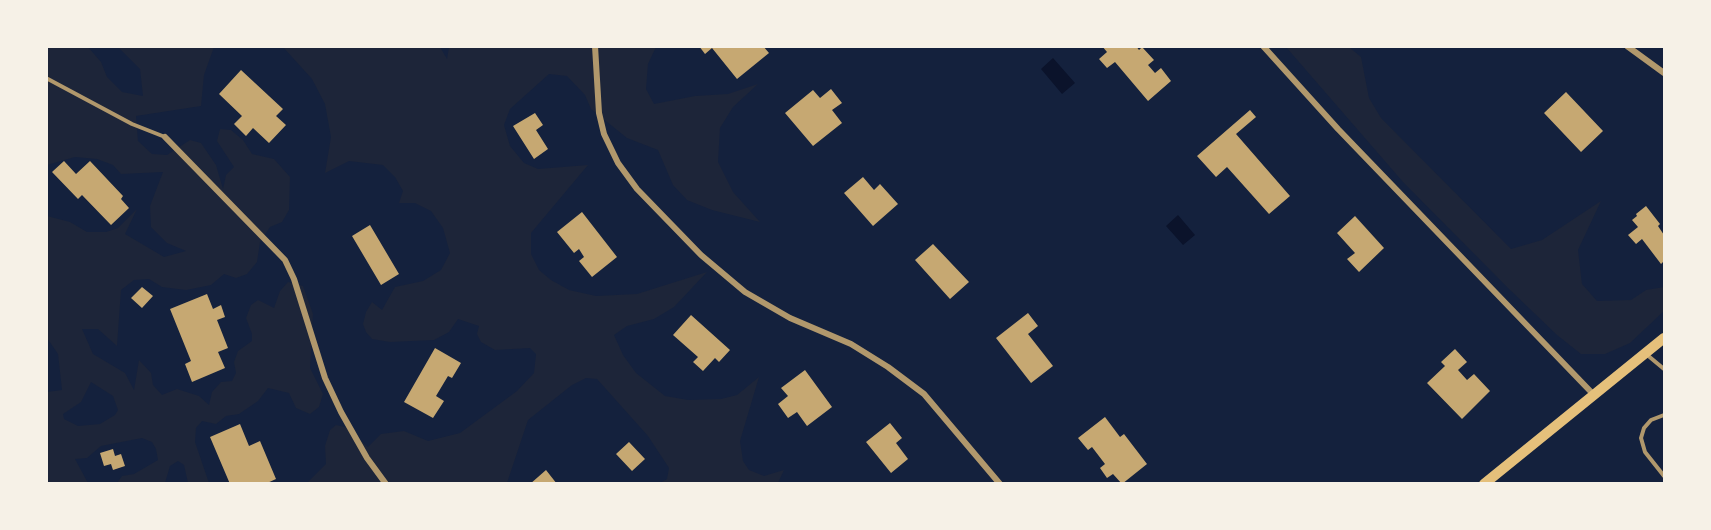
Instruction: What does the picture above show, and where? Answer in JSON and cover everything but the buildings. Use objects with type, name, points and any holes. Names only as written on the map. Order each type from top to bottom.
[{"type":"main road","points":[[1485,483],[1665,338]]},
{"type":"street","points":[[595,46],[598,113],[604,134],[618,163],[637,189],[702,257],[745,292],[790,318],[851,344],[888,367],[924,394],[1000,483]]},
{"type":"street","points":[[1263,46],[1338,129],[1594,394]]},
{"type":"street","points":[[1627,46],[1665,73]]},
{"type":"street","points":[[165,136],[285,260],[294,279],[326,378],[340,412],[367,458],[386,483]]},
{"type":"lane","points":[[46,78],[132,124],[165,136]]},
{"type":"lane","points":[[1646,354],[1665,369]]},
{"type":"lane","points":[[1665,414],[1651,420],[1644,428],[1641,438],[1646,452],[1665,476]]},
{"type":"shaded area","points":[[47,47],[88,47],[101,62],[107,77],[122,92],[143,96],[140,69],[118,47],[214,47],[204,75],[201,106],[136,116],[138,141],[152,154],[167,155],[190,140],[201,143],[216,165],[223,189],[226,175],[234,167],[217,141],[220,129],[231,130],[243,140],[252,154],[274,159],[290,177],[289,210],[282,222],[270,227],[260,242],[257,262],[247,274],[236,278],[224,274],[211,285],[186,290],[162,287],[149,279],[134,280],[121,290],[117,346],[98,329],[82,329],[93,354],[125,373],[134,390],[139,360],[151,373],[153,385],[162,395],[177,389],[199,396],[209,405],[212,392],[221,382],[232,381],[236,373],[234,362],[238,351],[252,341],[246,318],[251,305],[258,300],[274,308],[280,291],[288,282],[303,286],[313,314],[310,368],[323,394],[319,407],[310,414],[296,408],[289,393],[268,388],[258,401],[239,414],[226,416],[216,424],[202,421],[196,428],[195,442],[209,483],[188,483],[184,465],[178,461],[170,466],[165,483],[117,483],[122,476],[134,474],[158,460],[152,442],[142,438],[101,446],[87,458],[75,459],[88,483],[47,483],[47,392],[62,390],[58,354],[47,338],[47,216],[70,222],[87,232],[106,232],[118,228],[137,209],[125,234],[164,257],[186,251],[167,243],[151,227],[150,206],[163,172],[121,174],[113,165],[97,159],[75,157],[47,165]],"holes":[[[91,382],[113,396],[118,410],[115,415],[100,424],[78,426],[64,419],[63,414],[81,402]]]},
{"type":"shaded area","points":[[283,47],[440,47],[447,59],[449,47],[656,47],[648,64],[646,89],[654,104],[695,96],[728,94],[758,84],[733,107],[720,128],[718,162],[733,192],[760,222],[712,210],[687,200],[673,185],[658,150],[627,138],[591,109],[585,95],[567,76],[549,74],[510,109],[504,125],[510,146],[524,163],[538,169],[588,165],[531,233],[531,254],[539,270],[551,280],[569,290],[596,296],[637,294],[707,272],[674,307],[654,319],[627,326],[614,335],[623,355],[636,373],[665,396],[688,400],[721,399],[737,395],[759,377],[740,441],[743,461],[749,470],[764,476],[784,470],[778,483],[660,483],[667,479],[669,468],[648,436],[597,379],[586,378],[572,385],[528,420],[507,483],[307,483],[326,464],[325,446],[330,430],[336,425],[345,427],[368,447],[381,434],[404,431],[428,441],[460,433],[517,391],[534,373],[536,354],[530,348],[495,350],[481,342],[477,334],[479,326],[458,319],[449,332],[434,340],[390,342],[372,339],[366,332],[363,324],[372,302],[382,310],[395,287],[423,281],[441,270],[450,253],[443,228],[431,211],[415,203],[399,203],[403,191],[395,177],[383,165],[349,161],[325,173],[331,137],[325,104],[312,79]]},
{"type":"shaded area","points":[[1286,47],[1349,47],[1361,57],[1369,98],[1381,118],[1511,249],[1542,240],[1601,201],[1578,250],[1582,284],[1597,301],[1631,300],[1646,290],[1664,287],[1664,311],[1630,343],[1605,354],[1581,354],[1557,335],[1508,288],[1403,182]]},
{"type":"shaded area","points":[[1053,58],[1075,83],[1062,94],[1041,69]]},
{"type":"shaded area","points":[[1178,215],[1195,235],[1183,245],[1166,226]]}]
